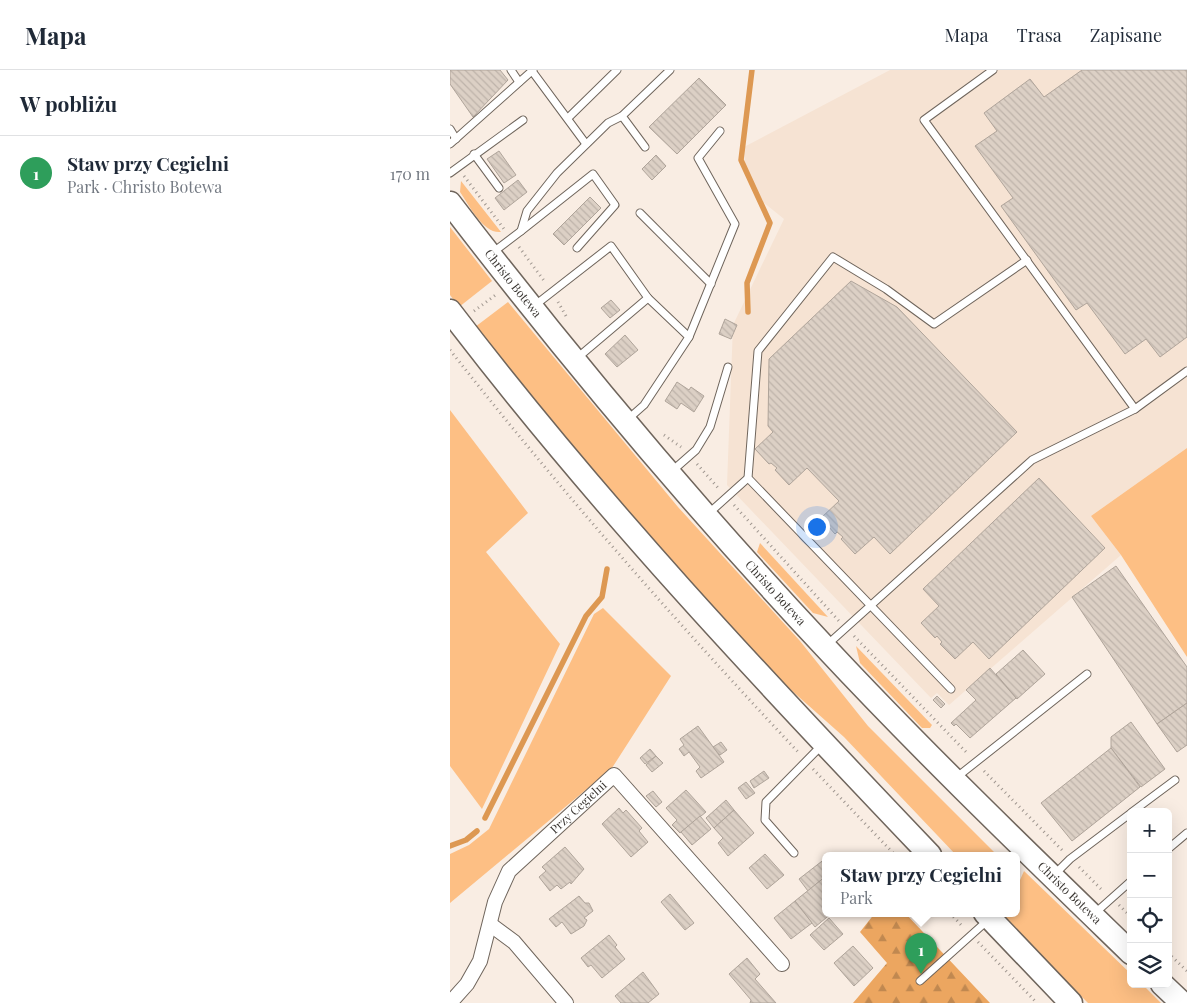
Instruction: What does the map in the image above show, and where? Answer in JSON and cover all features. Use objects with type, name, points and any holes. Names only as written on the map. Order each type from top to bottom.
[{"type":"main road","name":"Christo Botewa","points":[[450,203],[574,361],[706,516],[825,647],[954,779],[1127,950]]},
{"type":"main road","points":[[455,317],[604,502],[707,618],[927,852]]},
{"type":"main road","points":[[996,820],[1007,837],[1013,852]]},
{"type":"main road","points":[[988,917],[1071,1003]]},
{"type":"main road","points":[[1166,988],[1182,1003]]},
{"type":"street","name":"Przy Cegielni","points":[[450,1003],[467,984],[480,961],[499,889],[510,871],[614,775],[782,964]]},
{"type":"street","points":[[491,925],[514,942],[566,1003]]},
{"type":"lane","points":[[511,70],[519,82]]},
{"type":"lane","points":[[568,118],[617,70]]},
{"type":"lane","points":[[521,231],[527,211],[557,173],[608,123],[622,116],[670,70]]},
{"type":"lane","points":[[993,70],[924,120],[1135,409]]},
{"type":"lane","points":[[450,144],[533,71],[586,144]]},
{"type":"lane","points":[[622,116],[645,147]]},
{"type":"lane","points":[[450,173],[523,120]]},
{"type":"lane","points":[[450,129],[456,139]]},
{"type":"lane","points":[[624,422],[644,405],[689,337],[735,224],[698,158],[720,131]]},
{"type":"lane","points":[[474,154],[499,188]]},
{"type":"lane","points":[[489,255],[537,220],[593,174],[615,205],[577,248]]},
{"type":"lane","points":[[640,213],[711,284]]},
{"type":"lane","points":[[531,308],[611,246],[648,298],[689,337]]},
{"type":"lane","points":[[706,516],[748,478],[758,351],[833,257],[886,288],[934,324],[1026,260]]},
{"type":"lane","points":[[574,361],[648,298]]},
{"type":"lane","points":[[669,474],[696,450],[710,427],[728,367]]},
{"type":"lane","points":[[825,647],[1032,460],[1135,409],[1187,371]]},
{"type":"lane","points":[[748,478],[951,689]]},
{"type":"lane","points":[[954,779],[1087,674]]},
{"type":"lane","points":[[794,853],[765,820],[766,802],[824,743]]},
{"type":"lane","points":[[1137,808],[1175,780]]},
{"type":"lane","points":[[1053,876],[1070,859],[1127,816]]},
{"type":"lane","points":[[1172,846],[1187,834]]},
{"type":"lane","points":[[1092,916],[1127,884]]},
{"type":"lane","points":[[920,981],[971,935],[986,917]]},
{"type":"path","points":[[464,177],[506,231]]},
{"type":"path","points":[[518,246],[548,286]]},
{"type":"path","points":[[455,317],[511,283],[533,266]]},
{"type":"path","points":[[450,350],[518,437],[626,565],[806,761],[893,852]]},
{"type":"path","points":[[696,463],[719,489]]},
{"type":"path","points":[[732,503],[835,616]]},
{"type":"path","points":[[858,641],[1070,859],[1127,913]]},
{"type":"path","points":[[954,917],[1036,1003]]},
{"type":"path","points":[[1172,957],[1187,971]]},
{"type":"shaded area","points":[[890,70],[1187,70],[1187,448],[1091,516],[1121,555],[949,705],[937,693],[931,698],[727,485],[733,325],[784,219],[763,202],[745,168],[744,147]]},
{"type":"shaded area","points":[[461,181],[501,232],[488,228],[477,218],[460,192]]},
{"type":"shaded area","points":[[450,227],[492,281],[459,307],[450,295]]},
{"type":"shaded area","points":[[508,302],[678,507],[800,641],[868,726],[994,852],[953,852],[844,737],[773,674],[630,517],[475,327]]},
{"type":"shaded area","points":[[450,410],[528,513],[486,552],[560,644],[482,809],[450,766]]},
{"type":"shaded area","points":[[1187,448],[1187,657],[1121,555],[1091,516]]},
{"type":"shaded area","points":[[760,543],[828,617],[813,613],[757,552]]},
{"type":"shaded area","points":[[603,608],[671,676],[612,768],[450,903],[450,854],[469,845],[489,829],[594,614]]},
{"type":"shaded area","points":[[856,646],[932,725],[930,728],[922,728],[860,663]]},
{"type":"shaded area","points":[[1024,871],[1127,970],[1127,988],[1146,988],[1161,1003],[1088,1003],[1002,917],[1020,917],[1020,880]]},
{"type":"green space","points":[[872,917],[909,917],[990,1003],[853,1003],[887,963],[860,932]]},
{"type":"building","points":[[450,70],[500,70],[508,80],[473,117],[450,84]]},
{"type":"building","points":[[1082,70],[1187,70],[1187,337],[1160,357],[1146,339],[1125,354],[1087,303],[1076,310],[1001,206],[1013,198],[975,146],[997,131],[984,113],[1030,79],[1044,97]]},
{"type":"building","points":[[699,78],[726,105],[677,154],[649,127]]},
{"type":"building","points":[[499,151],[516,175],[504,183],[487,159]]},
{"type":"building","points":[[656,155],[666,166],[652,180],[642,169]]},
{"type":"building","points":[[518,180],[527,192],[504,210],[495,198]]},
{"type":"building","points":[[590,197],[601,208],[564,245],[553,234]]},
{"type":"building","points":[[851,281],[897,307],[1017,432],[890,554],[874,537],[855,554],[841,539],[843,537],[837,532],[835,534],[821,518],[839,501],[807,468],[789,485],[775,470],[777,468],[771,463],[769,464],[755,449],[773,432],[768,426],[769,359]]},
{"type":"building","points":[[611,300],[620,310],[610,318],[601,308]]},
{"type":"building","points":[[725,319],[737,325],[731,339],[719,334]]},
{"type":"building","points":[[625,335],[638,350],[617,367],[605,354]]},
{"type":"building","points":[[677,382],[689,390],[691,387],[704,396],[694,412],[681,403],[677,409],[665,401]]},
{"type":"building","points":[[1039,478],[1105,548],[989,659],[973,642],[955,659],[940,644],[942,642],[937,636],[935,638],[921,623],[939,606],[923,589]]},
{"type":"building","points":[[1116,566],[1187,667],[1187,703],[1157,724],[1072,597]]},
{"type":"building","points":[[1023,650],[1045,674],[1017,699],[996,674]]},
{"type":"building","points":[[990,668],[1016,698],[970,738],[956,724],[954,726],[951,723],[976,700],[966,690]]},
{"type":"building","points":[[937,696],[945,704],[941,708],[933,700]]},
{"type":"building","points":[[1187,703],[1187,745],[1177,752],[1157,724]]},
{"type":"building","points":[[1131,722],[1165,769],[1141,787],[1111,748],[1111,737]]},
{"type":"building","points":[[698,726],[724,762],[701,778],[696,771],[700,767],[689,752],[684,756],[679,749],[684,745],[680,739]]},
{"type":"building","points":[[721,742],[727,750],[720,755],[713,747]]},
{"type":"building","points":[[1111,748],[1140,787],[1072,841],[1041,803]]},
{"type":"building","points":[[650,749],[656,756],[645,764],[640,758]]},
{"type":"building","points":[[656,756],[663,763],[652,772],[646,765]]},
{"type":"building","points":[[764,771],[769,778],[754,788],[750,781]]},
{"type":"building","points":[[746,782],[755,793],[746,799],[738,788]]},
{"type":"building","points":[[686,790],[706,812],[680,833],[672,825],[677,820],[666,808]]},
{"type":"building","points":[[653,791],[662,802],[656,807],[646,796]]},
{"type":"building","points":[[726,800],[734,810],[714,828],[706,818]]},
{"type":"building","points":[[619,808],[623,813],[626,810],[642,828],[639,831],[648,842],[631,857],[602,824]]},
{"type":"building","points":[[734,810],[754,833],[728,856],[718,843],[723,838],[714,828]]},
{"type":"building","points":[[700,816],[711,829],[692,845],[681,832]]},
{"type":"building","points":[[565,847],[584,869],[571,884],[570,882],[561,889],[557,885],[550,891],[539,877],[546,871],[542,867]]},
{"type":"building","points":[[765,854],[784,875],[767,889],[749,868]]},
{"type":"building","points":[[822,861],[822,879],[808,891],[799,879]]},
{"type":"building","points":[[822,879],[822,917],[827,917],[815,927],[795,901]]},
{"type":"building","points":[[670,894],[694,923],[685,930],[661,902]]},
{"type":"building","points":[[579,896],[585,903],[589,903],[593,911],[584,918],[587,920],[584,926],[571,934],[562,922],[556,927],[549,919]]},
{"type":"building","points":[[795,901],[812,923],[791,939],[774,918]]},
{"type":"building","points":[[829,918],[843,934],[824,950],[810,935]]},
{"type":"building","points":[[609,935],[617,945],[615,947],[625,959],[602,978],[591,965],[588,967],[581,958]]},
{"type":"building","points":[[853,946],[873,968],[854,986],[834,963]]},
{"type":"building","points":[[747,958],[760,974],[755,979],[776,1003],[750,1003],[751,1000],[729,974]]},
{"type":"building","points":[[643,972],[659,994],[648,1003],[621,1003],[615,996]]},
{"type":"waterway","points":[[748,312],[747,283],[770,223],[741,160],[752,70]]},
{"type":"waterway","points":[[485,818],[586,616],[602,597],[607,569]]},
{"type":"waterway","points":[[450,846],[466,840],[477,831]]},
{"type":"place","name":"Staw przy Cegielni","points":[[921,974]]}]
